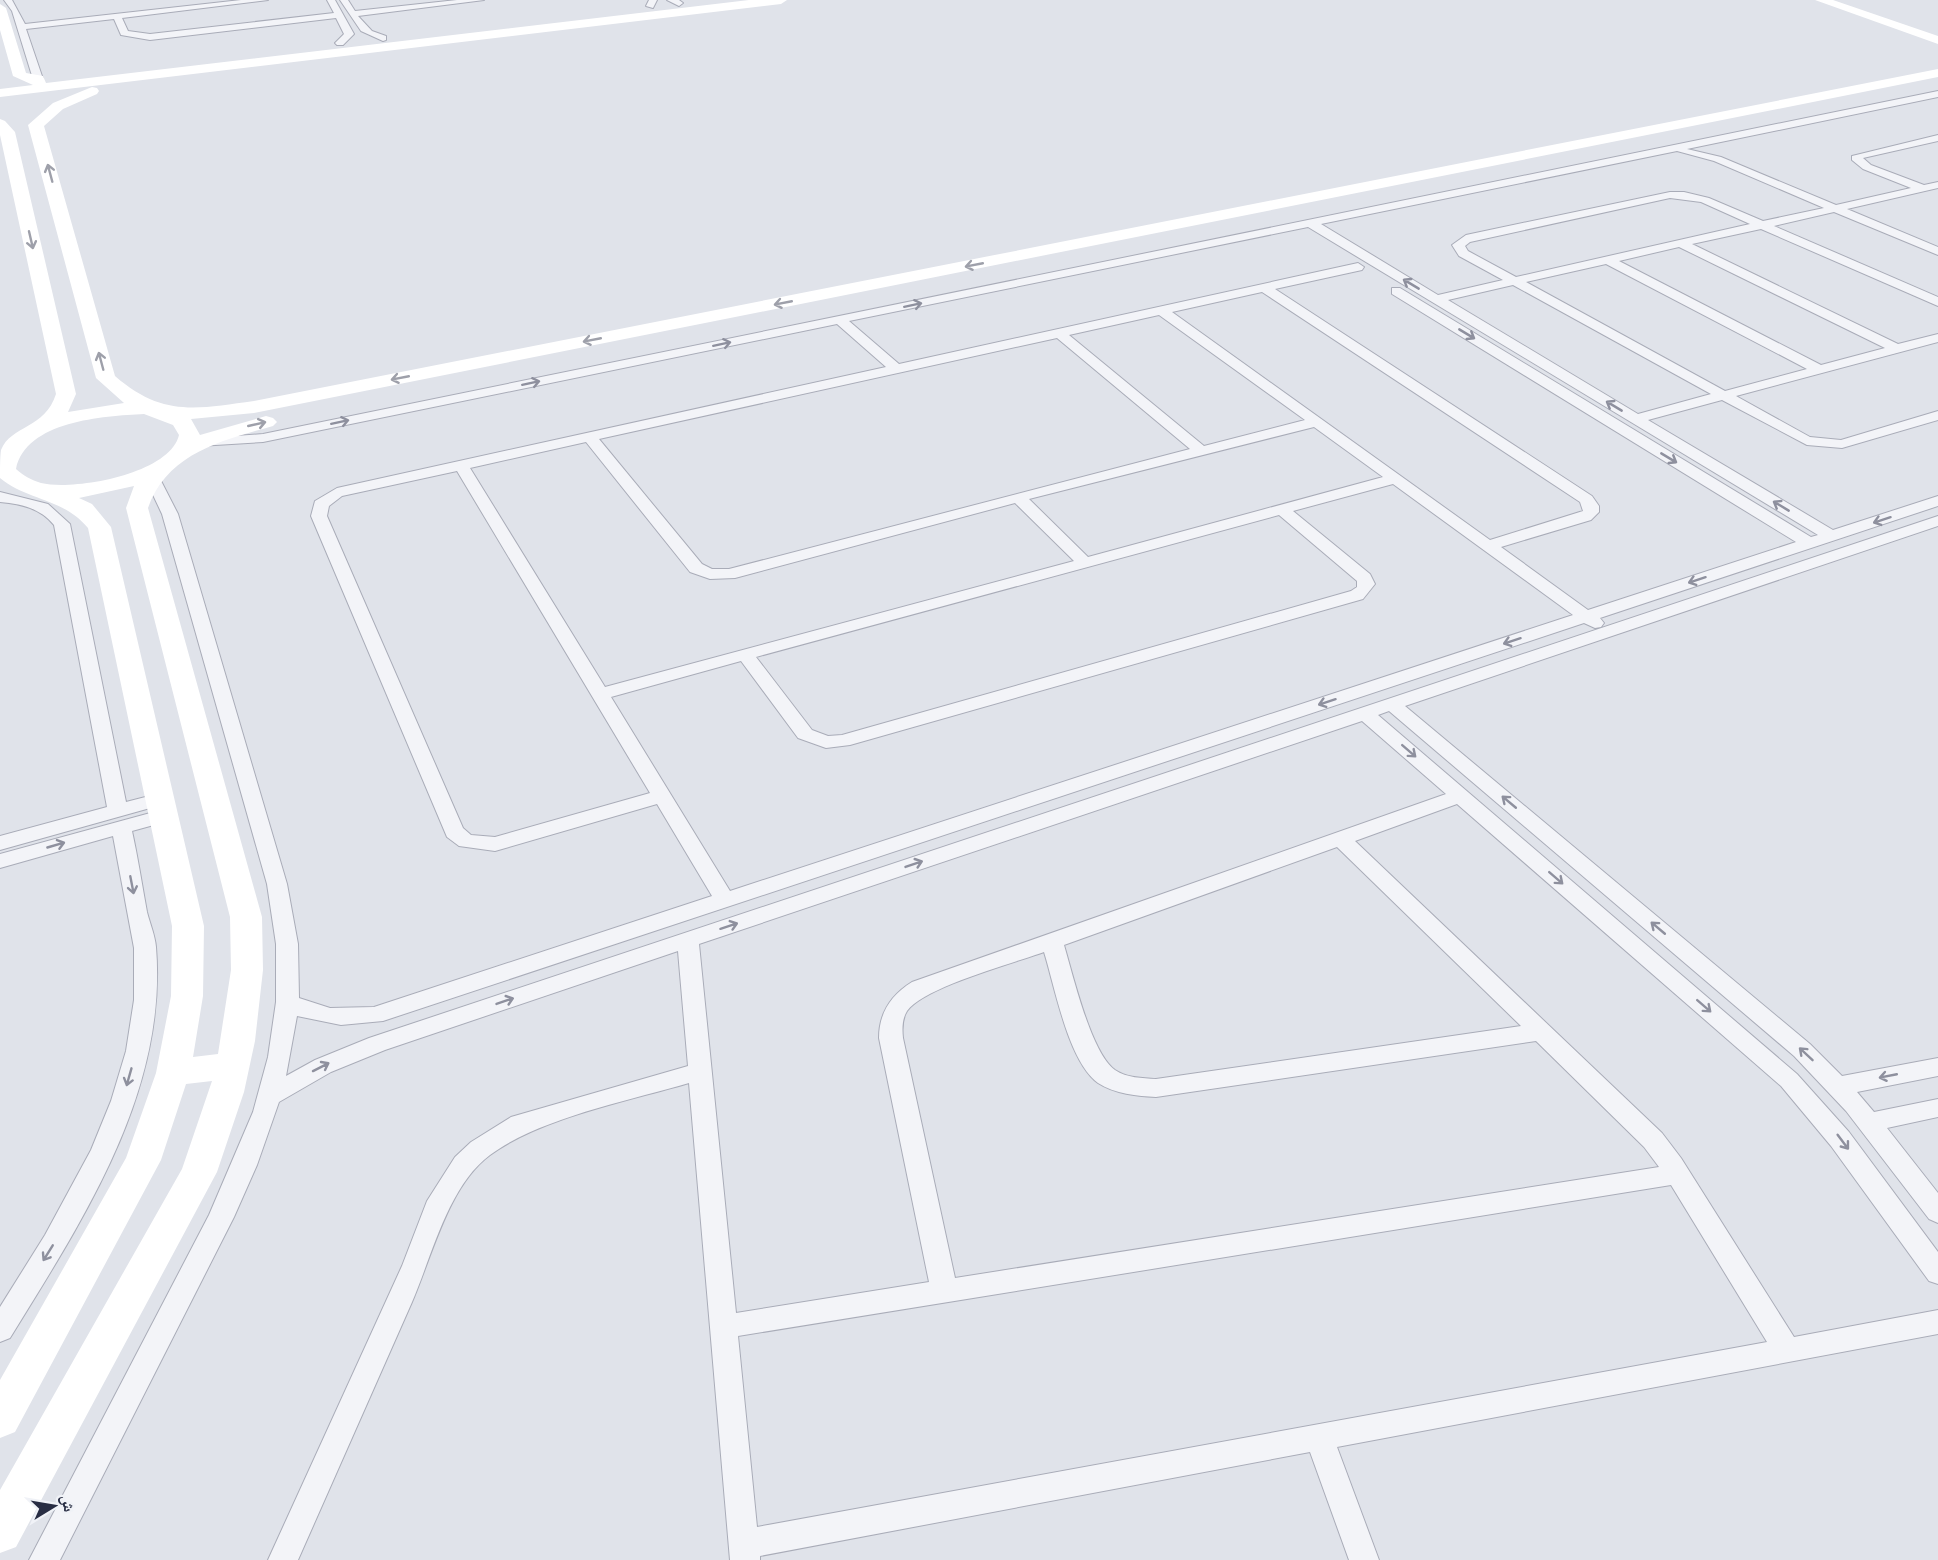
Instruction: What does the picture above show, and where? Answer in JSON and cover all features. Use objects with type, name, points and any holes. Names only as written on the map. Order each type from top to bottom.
[{"type":"street","points":[[8,0],[14,7],[39,81]]},
{"type":"street","points":[[20,25],[114,12],[232,0]]},
{"type":"street","points":[[114,12],[264,0]]},
{"type":"street","points":[[331,0],[339,15],[344,37]]},
{"type":"street","points":[[344,0],[362,30],[383,38]]},
{"type":"street","points":[[353,14],[480,0]]},
{"type":"street","points":[[3,81],[20,76],[39,81],[344,37],[383,38],[651,3],[702,0]]},
{"type":"street","points":[[3,81],[39,81],[734,0]]},
{"type":"street","points":[[3,81],[147,76],[781,0]]},
{"type":"street","points":[[1821,0],[1938,40]]},
{"type":"street","points":[[1847,0],[1938,31]]},
{"type":"street","points":[[0,8],[3,81]]},
{"type":"street","points":[[114,12],[124,33],[150,37],[339,15]]},
{"type":"street","points":[[344,37],[362,30]]},
{"type":"street","points":[[0,1418],[143,1160],[173,1073],[182,1034],[189,960],[188,926],[99,527],[84,509],[22,486],[6,471],[5,462],[9,447],[46,426],[78,415],[112,409],[210,413],[254,407],[1938,74]]},
{"type":"street","points":[[0,1533],[199,1172],[227,1092],[246,981],[246,917],[139,518],[139,498],[176,459],[190,436],[189,429],[185,423],[126,396],[106,378],[36,124],[45,115],[66,102],[95,90],[147,76]]},
{"type":"street","points":[[22,486],[99,488],[136,479],[257,424],[1938,83]]},
{"type":"street","points":[[176,459],[230,442],[263,438],[1938,94]]},
{"type":"street","points":[[38,129],[3,128],[66,394],[60,409],[46,426]]},
{"type":"street","points":[[1938,138],[1856,158],[1867,167],[1938,194]]},
{"type":"street","points":[[1713,141],[1719,149],[1734,157],[1938,241]]},
{"type":"street","points":[[1670,150],[1718,159],[1938,251]]},
{"type":"street","points":[[1436,299],[1938,185]]},
{"type":"street","points":[[1938,302],[1699,198],[1677,195],[1466,239],[1460,243],[1459,248],[1463,253],[1798,438],[1825,445],[1849,443],[1938,415]]},
{"type":"street","points":[[1310,223],[1831,536]]},
{"type":"street","points":[[1292,227],[1810,543]]},
{"type":"street","points":[[1682,243],[1897,349]]},
{"type":"street","points":[[1608,260],[1820,370]]},
{"type":"street","points":[[662,796],[495,844],[475,844],[454,832],[318,512],[321,504],[337,493],[1358,267]]},
{"type":"street","points":[[1265,288],[1591,506],[1591,512],[1585,517],[1488,546]]},
{"type":"street","points":[[1162,311],[1607,632]]},
{"type":"street","points":[[840,320],[896,369]]},
{"type":"street","points":[[1059,333],[1201,451]]},
{"type":"street","points":[[1635,419],[1938,338]]},
{"type":"street","points":[[66,394],[93,393],[112,385]]},
{"type":"street","points":[[589,436],[696,568],[710,574],[729,574],[1018,497],[1316,422]]},
{"type":"street","points":[[44,1560],[234,1193],[251,1153],[270,1096],[284,1038],[288,1003],[288,940],[277,884],[170,514],[176,459]]},
{"type":"street","points":[[461,465],[725,900]]},
{"type":"street","points":[[600,694],[1395,479]]},
{"type":"street","points":[[0,497],[34,504],[51,512],[62,524],[145,947],[145,995],[138,1047],[121,1105],[96,1167],[60,1234],[0,1330]]},
{"type":"street","points":[[1018,497],[1085,563]]},
{"type":"street","points":[[288,1003],[305,1012],[326,1017],[375,1016],[1938,501]]},
{"type":"street","points":[[746,655],[805,734],[818,740],[835,742],[1357,595],[1364,590],[1367,584],[1364,578],[1282,510]]},
{"type":"street","points":[[270,1096],[323,1066],[377,1044],[1938,521]]},
{"type":"street","points":[[1392,704],[1784,1034],[1838,1086],[1869,1122],[1938,1212]]},
{"type":"street","points":[[1364,713],[1789,1080],[1840,1139],[1938,1273]]},
{"type":"street","points":[[944,1291],[891,1038],[890,1025],[893,1013],[909,995],[920,988],[1460,796]]},
{"type":"street","points":[[0,843],[119,819],[163,807]]},
{"type":"street","points":[[0,861],[119,819]]},
{"type":"street","points":[[1341,838],[1646,1133],[1677,1174],[1787,1350]]},
{"type":"street","points":[[688,939],[744,1552],[1319,1437],[1938,1322]]},
{"type":"street","points":[[1052,942],[1088,1058],[1110,1077],[1142,1088],[1156,1088],[1542,1032]]},
{"type":"street","points":[[173,1073],[232,1065]]},
{"type":"street","points":[[1838,1086],[1938,1067]]},
{"type":"street","points":[[283,1560],[411,1275],[440,1201],[464,1164],[480,1149],[520,1124],[700,1071]]},
{"type":"street","points":[[1869,1122],[1938,1108]]},
{"type":"street","points":[[723,1326],[1677,1174]]},
{"type":"street","points":[[1319,1437],[1364,1560]]}]
